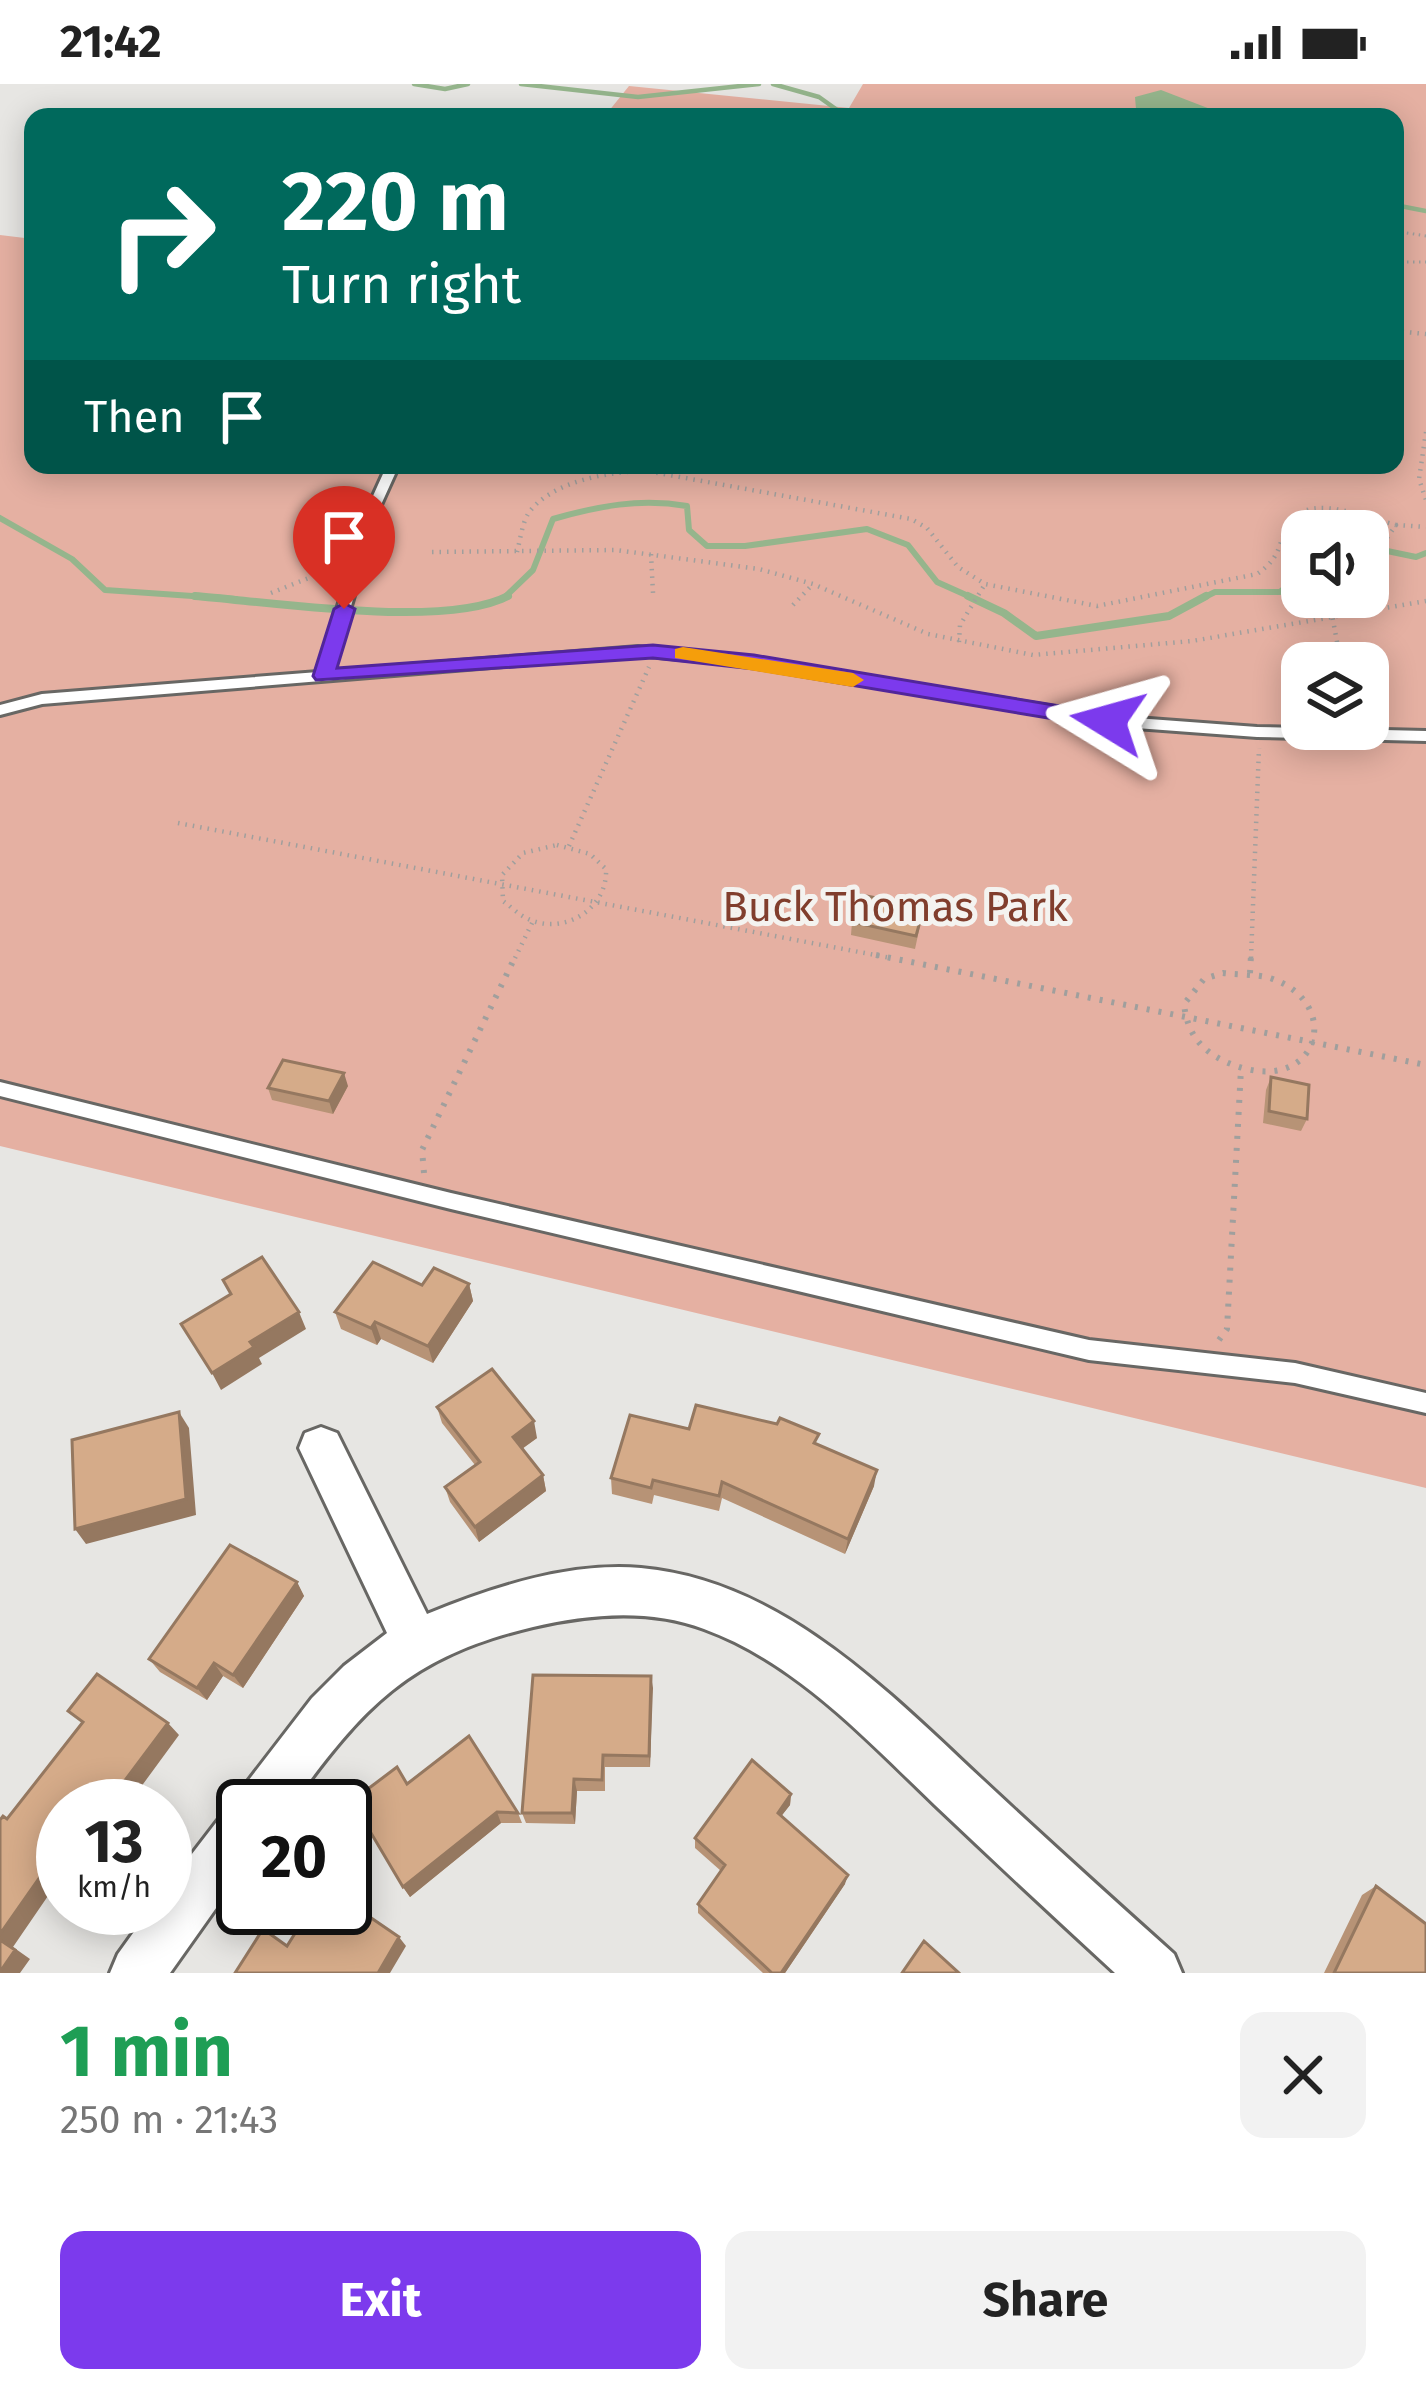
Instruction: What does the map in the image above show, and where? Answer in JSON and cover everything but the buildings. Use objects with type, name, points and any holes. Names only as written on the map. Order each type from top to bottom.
[{"type":"street","points":[[321,1448],[416,1642]]},
{"type":"street","points":[[281,1779],[346,1698],[416,1642],[519,1605],[615,1592],[658,1594],[740,1616],[824,1667],[1155,1973]]},
{"type":"street","points":[[137,1973],[216,1863]]},
{"type":"lane","points":[[324,676],[374,507],[389,474]]},
{"type":"lane","points":[[0,710],[42,699],[653,652],[754,662],[1018,709],[1257,732],[1426,736]]},
{"type":"lane","points":[[0,1089],[1089,1350],[1295,1373],[1426,1403]]},
{"type":"path","points":[[1426,433],[1419,479],[1426,500]]},
{"type":"path","points":[[517,552],[527,515],[544,499],[586,480],[616,474]]},
{"type":"path","points":[[658,474],[910,519],[927,528],[958,567],[985,584],[1082,606],[1126,603],[1268,569],[1293,519],[1307,510],[1343,511],[1396,526],[1426,527]]},
{"type":"path","points":[[1389,540],[1396,526]]},
{"type":"path","points":[[432,552],[651,554],[758,569],[813,584],[890,621],[1012,652],[1073,655],[1238,635],[1318,618]]},
{"type":"path","points":[[651,554],[653,592]]},
{"type":"path","points":[[271,593],[334,568]]},
{"type":"path","points":[[793,605],[813,584]]},
{"type":"path","points":[[959,642],[959,625],[985,584]]},
{"type":"path","points":[[1389,607],[1426,601]]},
{"type":"path","points":[[569,846],[643,688],[653,652]]},
{"type":"path","points":[[1250,974],[1262,766],[1257,732]]},
{"type":"path","points":[[178,823],[1426,1065]]},
{"type":"path","points":[[569,846],[590,852],[608,871],[610,884],[602,902],[582,917],[564,922],[532,921],[513,912],[503,901],[500,883],[510,863],[524,853],[569,846]]},
{"type":"path","points":[[427,1195],[422,1150],[532,921]]},
{"type":"path","points":[[1222,973],[1250,974],[1286,986],[1303,1000],[1314,1016],[1316,1044],[1304,1061],[1288,1070],[1241,1069],[1205,1051],[1185,1018],[1191,990],[1204,980],[1222,973]]},
{"type":"path","points":[[1202,1362],[1227,1329],[1241,1069]]},
{"type":"green space","name":"Buck Thomas Park","points":[[863,84],[1426,84],[1426,1488],[0,1146],[0,235],[24,238],[24,474],[1404,474],[1404,108],[849,108]]},
{"type":"green space","name":"Buck Thomas Park","points":[[629,86],[849,108],[611,108]]},
{"type":"shaded area","points":[[1161,90],[1208,108],[1136,108],[1135,97]]},
{"type":"waterway","points":[[414,84],[445,89],[468,84]]},
{"type":"waterway","points":[[521,84],[638,97],[759,84]]},
{"type":"waterway","points":[[773,84],[819,97],[834,108]]},
{"type":"waterway","points":[[1404,207],[1426,211]]},
{"type":"waterway","points":[[505,597],[533,570],[553,519],[603,507],[653,503],[687,506],[689,530],[707,546],[745,546],[867,529],[908,545],[937,582],[975,599]]},
{"type":"waterway","points":[[0,518],[72,559],[105,590],[202,597]]},
{"type":"waterway","points":[[1389,551],[1416,557],[1426,553]]},
{"type":"waterway","points":[[1201,599],[1215,592],[1281,591]]},
{"type":"waterway","points":[[195,596],[202,597]]},
{"type":"waterway","points":[[968,596],[1036,636],[1169,616],[1206,596]]},
{"type":"waterway","points":[[202,597],[236,599]]},
{"type":"waterway","points":[[202,597],[401,612],[480,606],[505,597]]},
{"type":"slow traffic","points":[[683,654],[853,680]]},
{"type":"route","points":[[344,609],[324,676],[638,651],[754,662],[1108,721]]}]
